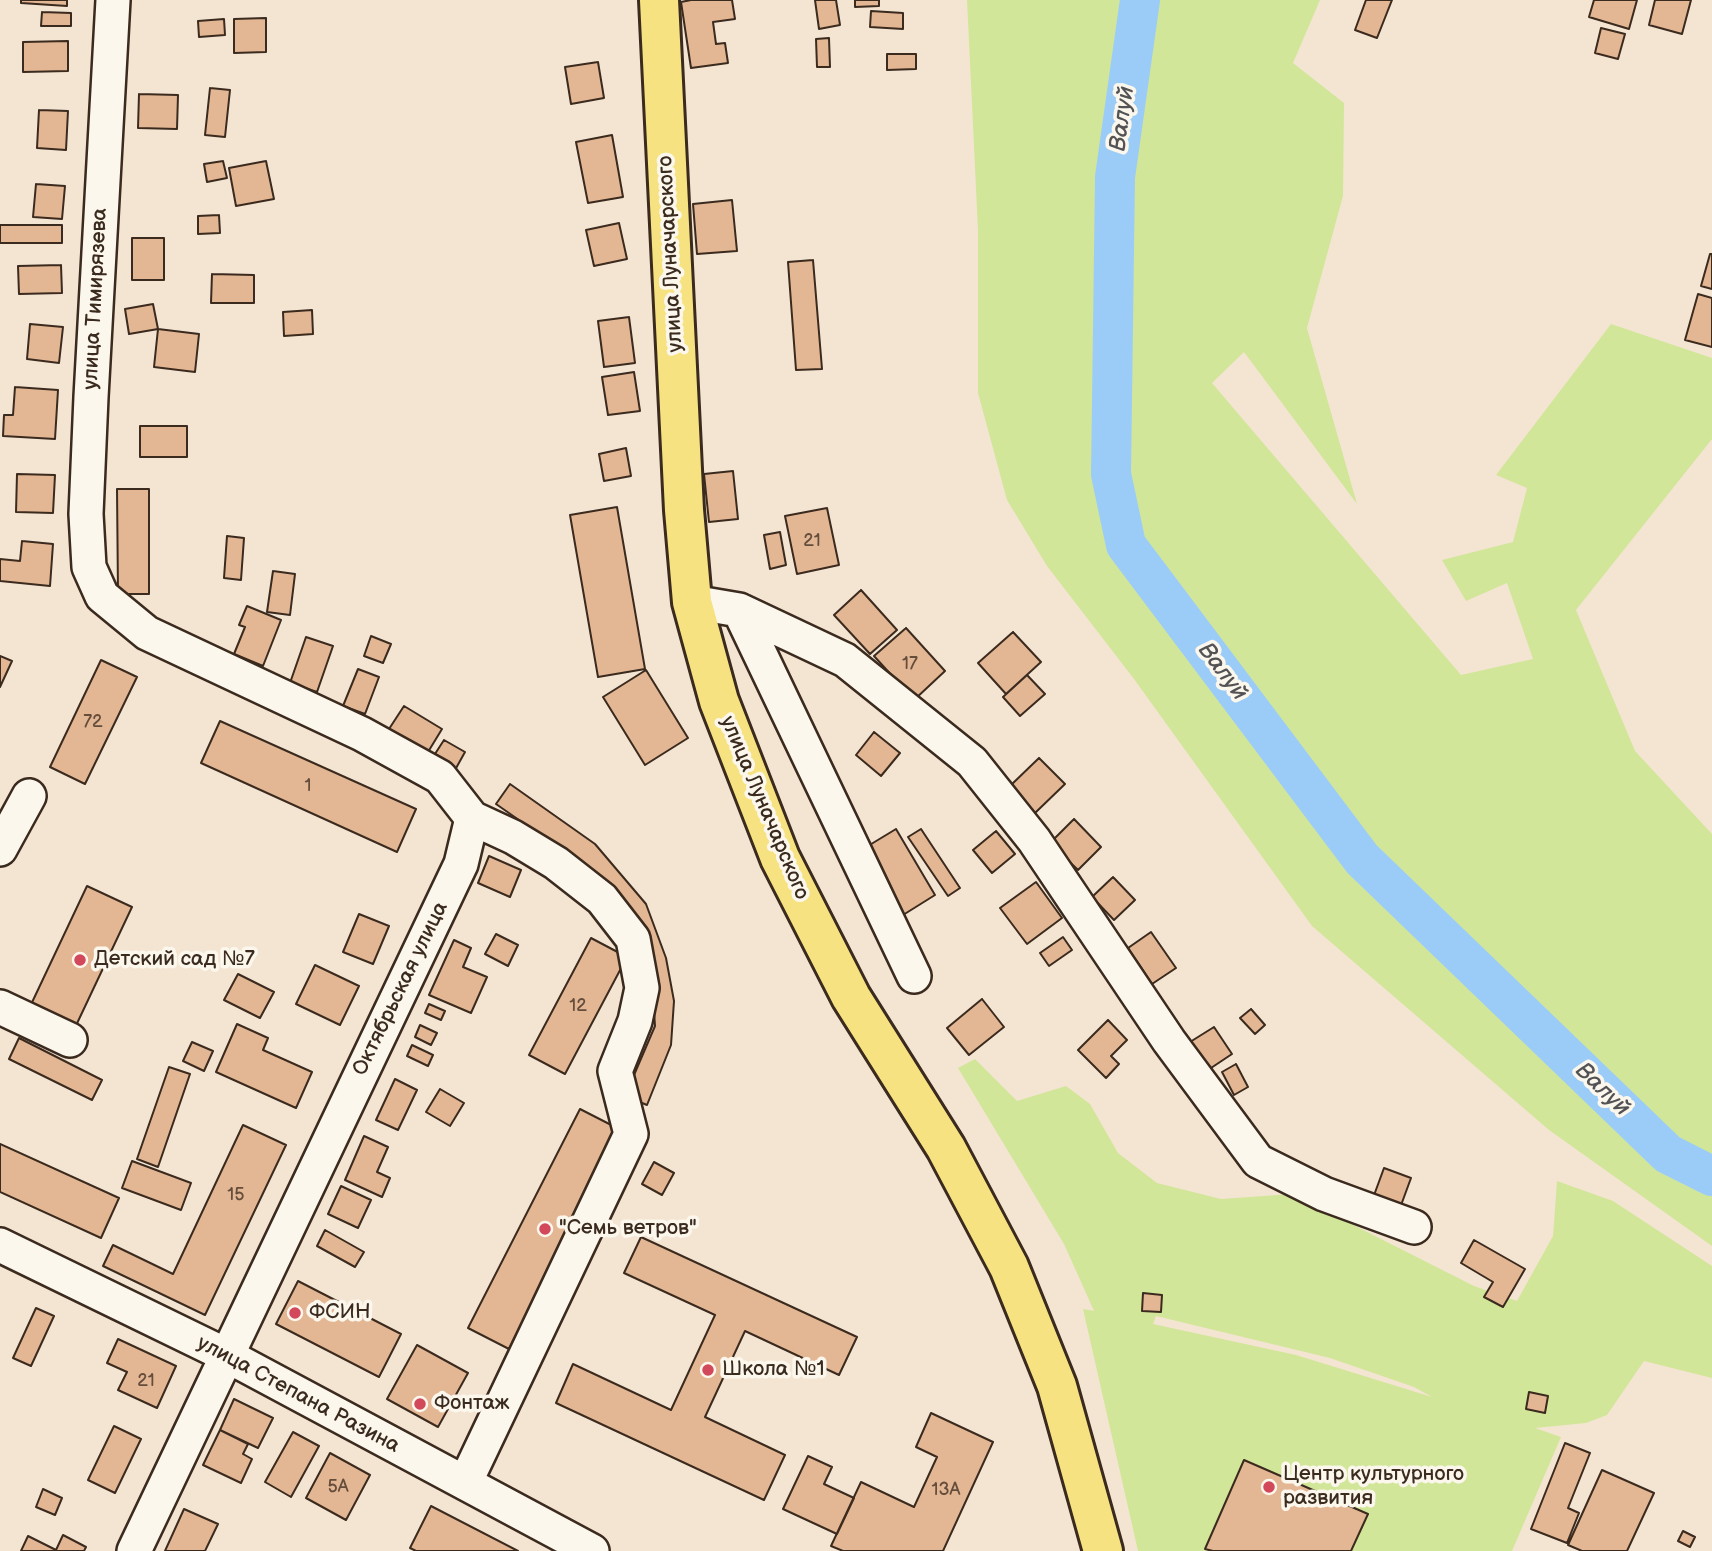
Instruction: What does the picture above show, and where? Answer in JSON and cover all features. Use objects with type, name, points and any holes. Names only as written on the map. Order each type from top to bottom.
[{"type":"main road","name":"улица Луначарского","points":[[659,0],[684,510],[692,602],[719,701],[780,858],[850,997],[947,1148],[1009,1267],[1057,1385],[1103,1551]]},
{"type":"street","name":"улица Тимирязева","points":[[113,0],[86,514],[89,567],[102,596],[146,633],[362,734],[440,777],[472,818]]},
{"type":"street","points":[[692,602],[739,610],[845,660],[972,762],[1034,840],[1169,1041],[1258,1161],[1324,1194],[1414,1227]]},
{"type":"street","points":[[739,610],[914,976]]},
{"type":"street","points":[[0,849],[29,796]]},
{"type":"street","points":[[465,1483],[631,1134],[614,1071],[635,1021],[642,988],[633,939],[602,899],[556,863],[513,837],[472,818]]},
{"type":"street","name":"Октябрьская улица","points":[[134,1551],[461,864],[472,818]]},
{"type":"street","points":[[0,1007],[69,1040]]},
{"type":"street","name":"улица Степана Разина","points":[[0,1245],[226,1356],[592,1551]]},
{"type":"green space","points":[[967,0],[1320,0],[1293,63],[1344,103],[1343,196],[1307,328],[1357,504],[1244,352],[1212,383],[1461,675],[1533,659],[1507,583],[1466,601],[1442,560],[1513,542],[1527,488],[1496,475],[1611,324],[1712,358],[1712,439],[1576,610],[1635,751],[1712,834],[1712,1246],[1549,1130],[1312,926],[1134,679],[1047,566],[1007,500],[978,393],[978,230]]},
{"type":"green space","points":[[975,1059],[1017,1101],[1066,1086],[1090,1104],[1118,1153],[1157,1183],[1221,1199],[1292,1194],[1474,1286],[1517,1301],[1553,1236],[1557,1181],[1613,1201],[1712,1266],[1712,1378],[1644,1361],[1607,1415],[1586,1423],[1535,1428],[1561,1437],[1512,1551],[1138,1551],[1083,1309],[1094,1311],[1064,1244],[958,1068]],"holes":[[[1156,1316],[1330,1358],[1414,1387],[1432,1397],[1296,1355],[1153,1324]]]},
{"type":"building","points":[[21,0],[67,0],[67,6],[21,3]]},
{"type":"building","points":[[732,0],[735,19],[713,22],[716,44],[725,43],[728,63],[691,68],[681,2]]},
{"type":"building","points":[[815,0],[836,0],[840,25],[819,29]]},
{"type":"building","points":[[855,0],[879,0],[879,6],[855,7]]},
{"type":"building","points":[[1366,0],[1392,0],[1377,38],[1355,30]]},
{"type":"building","points":[[1594,0],[1637,0],[1629,29],[1589,17]]},
{"type":"building","points":[[1655,0],[1691,0],[1682,34],[1649,25]]},
{"type":"building","points":[[871,11],[903,13],[903,29],[870,27]]},
{"type":"building","points":[[42,12],[71,13],[71,26],[41,26]]},
{"type":"building","points":[[266,18],[266,52],[234,53],[234,19]]},
{"type":"building","points":[[224,19],[225,35],[199,37],[198,21]]},
{"type":"building","points":[[1601,28],[1625,34],[1618,59],[1595,53]]},
{"type":"building","points":[[829,38],[830,67],[817,67],[816,39]]},
{"type":"building","points":[[68,41],[68,71],[23,72],[23,42]]},
{"type":"building","points":[[887,54],[916,54],[916,69],[887,70]]},
{"type":"building","points":[[598,62],[604,98],[571,104],[565,67]]},
{"type":"building","points":[[210,88],[230,90],[225,137],[205,135]]},
{"type":"building","points":[[139,94],[178,95],[177,129],[138,128]]},
{"type":"building","points":[[39,110],[68,111],[66,150],[37,148]]},
{"type":"building","points":[[612,135],[623,197],[588,203],[576,142]]},
{"type":"building","points":[[223,161],[227,178],[207,182],[204,164]]},
{"type":"building","points":[[266,161],[274,199],[236,206],[229,168]]},
{"type":"building","points":[[36,184],[65,186],[62,219],[33,217]]},
{"type":"building","points":[[732,200],[737,251],[697,254],[693,204]]},
{"type":"building","points":[[219,215],[220,233],[198,234],[198,216]]},
{"type":"building","points":[[619,223],[627,259],[594,266],[586,230]]},
{"type":"building","points":[[0,225],[62,225],[62,243],[0,243]]},
{"type":"building","points":[[132,238],[164,238],[164,280],[132,280]]},
{"type":"building","points":[[1712,254],[1712,289],[1701,286]]},
{"type":"building","points":[[813,260],[822,369],[796,370],[788,262]]},
{"type":"building","points":[[61,265],[62,293],[19,294],[18,266]]},
{"type":"building","points":[[212,274],[254,275],[254,303],[211,303]]},
{"type":"building","points":[[1698,294],[1712,298],[1712,347],[1685,340]]},
{"type":"building","points":[[153,304],[158,329],[129,334],[125,309]]},
{"type":"building","points":[[312,310],[313,334],[284,336],[283,312]]},
{"type":"building","points":[[629,317],[635,363],[604,367],[598,321]]},
{"type":"building","points":[[30,324],[63,327],[59,363],[27,359]]},
{"type":"building","points":[[158,329],[199,334],[195,372],[154,367]]},
{"type":"building","points":[[634,372],[640,411],[608,415],[602,377]]},
{"type":"building","points":[[15,387],[58,390],[55,439],[3,436],[4,415],[13,415]]},
{"type":"building","points":[[140,426],[187,426],[187,457],[140,457]]},
{"type":"building","points":[[626,448],[631,476],[604,481],[599,454]]},
{"type":"building","points":[[733,471],[738,519],[709,522],[704,474]]},
{"type":"building","points":[[17,474],[55,475],[53,513],[16,512]]},
{"type":"building","points":[[117,489],[149,489],[149,594],[118,594]]},
{"type":"building","points":[[617,507],[645,669],[598,677],[570,515]]},
{"type":"building","points":[[827,508],[839,565],[797,574],[785,516]]},
{"type":"building","points":[[780,532],[786,565],[770,569],[764,535]]},
{"type":"building","points":[[227,536],[244,538],[241,580],[224,578]]},
{"type":"building","points":[[22,541],[53,544],[50,586],[0,581],[0,559],[20,561]]},
{"type":"building","points":[[273,571],[295,574],[290,615],[267,612]]},
{"type":"building","points":[[861,590],[897,630],[870,654],[834,615]]},
{"type":"building","points":[[247,606],[281,620],[263,666],[234,654],[245,627],[239,625]]},
{"type":"building","points":[[906,628],[945,671],[914,700],[874,656]]},
{"type":"building","points":[[1013,632],[1041,662],[1006,694],[978,663]]},
{"type":"building","points":[[371,636],[391,644],[383,663],[364,656]]},
{"type":"building","points":[[306,637],[333,646],[317,692],[290,683]]},
{"type":"building","points":[[0,656],[12,661],[0,687]]},
{"type":"building","points":[[101,660],[137,677],[85,784],[50,767]]},
{"type":"building","points":[[358,669],[379,677],[365,714],[343,706]]},
{"type":"building","points":[[646,670],[688,738],[645,765],[603,697]]},
{"type":"building","points":[[1027,675],[1045,694],[1020,716],[1003,697]]},
{"type":"building","points":[[404,706],[442,729],[428,752],[389,729]]},
{"type":"building","points":[[220,721],[416,809],[397,852],[201,763]]},
{"type":"building","points":[[874,732],[900,753],[881,776],[856,755]]},
{"type":"building","points":[[444,740],[465,752],[455,770],[433,757]]},
{"type":"building","points":[[1039,758],[1065,784],[1035,813],[1010,786]]},
{"type":"building","points":[[510,784],[595,844],[646,904],[666,958],[674,1001],[671,1045],[647,1105],[625,1096],[655,1026],[652,981],[562,850],[496,804]]},
{"type":"building","points":[[1074,819],[1101,847],[1078,870],[1050,843]]},
{"type":"building","points":[[896,829],[935,895],[903,915],[863,849]]},
{"type":"building","points":[[921,829],[960,888],[948,896],[908,837]]},
{"type":"building","points":[[996,831],[1015,854],[992,873],[973,850]]},
{"type":"building","points":[[489,856],[521,870],[510,897],[478,883]]},
{"type":"building","points":[[1113,877],[1135,900],[1114,920],[1092,897]]},
{"type":"building","points":[[1036,882],[1062,918],[1027,944],[1000,908]]},
{"type":"building","name":"Детский сад №7","points":[[87,886],[132,907],[72,1034],[27,1013]]},
{"type":"building","points":[[359,914],[389,926],[373,964],[343,952]]},
{"type":"building","points":[[1151,932],[1176,968],[1152,984],[1128,948]]},
{"type":"building","points":[[496,934],[518,945],[508,966],[485,954]]},
{"type":"building","points":[[1063,937],[1072,950],[1049,966],[1040,953]]},
{"type":"building","points":[[591,938],[627,957],[565,1074],[529,1055]]},
{"type":"building","points":[[454,940],[471,948],[463,967],[487,977],[471,1013],[429,995]]},
{"type":"building","points":[[315,965],[359,986],[340,1025],[296,1004]]},
{"type":"building","points":[[238,974],[274,992],[260,1018],[224,1000]]},
{"type":"building","points":[[982,999],[1004,1027],[969,1055],[947,1028]]},
{"type":"building","points":[[429,1004],[445,1011],[441,1020],[425,1013]]},
{"type":"building","points":[[1251,1009],[1265,1025],[1255,1034],[1240,1018]]},
{"type":"building","points":[[1108,1020],[1127,1040],[1111,1056],[1119,1064],[1106,1078],[1078,1050]]},
{"type":"building","points":[[237,1024],[268,1038],[263,1050],[312,1072],[296,1108],[216,1072]]},
{"type":"building","points":[[420,1025],[437,1033],[431,1045],[415,1037]]},
{"type":"building","points":[[1214,1027],[1232,1054],[1208,1070],[1190,1042]]},
{"type":"building","points":[[19,1038],[102,1080],[92,1100],[9,1059]]},
{"type":"building","points":[[192,1042],[213,1051],[204,1071],[183,1061]]},
{"type":"building","points":[[412,1045],[433,1055],[428,1066],[407,1056]]},
{"type":"building","points":[[1236,1064],[1248,1087],[1234,1095],[1222,1072]]},
{"type":"building","points":[[169,1067],[190,1074],[158,1167],[137,1159]]},
{"type":"building","points":[[395,1079],[417,1090],[398,1130],[376,1120]]},
{"type":"building","points":[[440,1089],[464,1103],[450,1126],[426,1112]]},
{"type":"building","name":"\"Семь ветров\"","points":[[580,1109],[621,1130],[509,1349],[468,1328]]},
{"type":"building","points":[[243,1125],[286,1145],[205,1315],[103,1266],[113,1245],[173,1274]]},
{"type":"building","points":[[364,1136],[388,1147],[377,1172],[390,1178],[382,1197],[345,1180]]},
{"type":"building","points":[[0,1144],[119,1198],[101,1238],[0,1192]]},
{"type":"building","points":[[132,1161],[191,1183],[181,1210],[122,1188]]},
{"type":"building","points":[[654,1162],[674,1173],[662,1195],[642,1184]]},
{"type":"building","points":[[1384,1168],[1411,1178],[1400,1208],[1373,1198]]},
{"type":"building","points":[[341,1186],[371,1200],[358,1228],[328,1214]]},
{"type":"building","points":[[325,1230],[364,1252],[355,1267],[317,1246]]},
{"type":"building","name":"Школа №1","points":[[641,1237],[857,1337],[839,1375],[745,1331],[705,1417],[785,1455],[764,1500],[556,1403],[573,1364],[671,1410],[715,1315],[624,1273]]},
{"type":"building","points":[[1474,1240],[1525,1269],[1503,1307],[1484,1297],[1493,1282],[1461,1263]]},
{"type":"building","points":[[298,1281],[401,1334],[379,1377],[276,1324]]},
{"type":"building","points":[[1143,1293],[1162,1295],[1161,1312],[1142,1311]]},
{"type":"building","points":[[36,1308],[54,1316],[31,1366],[13,1358]]},
{"type":"building","points":[[118,1339],[176,1366],[157,1408],[118,1390],[127,1372],[107,1363]]},
{"type":"building","points":[[417,1345],[468,1373],[438,1427],[387,1399]]},
{"type":"building","points":[[1529,1392],[1548,1396],[1545,1413],[1526,1409]]},
{"type":"building","points":[[234,1399],[273,1418],[258,1448],[220,1430]]},
{"type":"building","points":[[931,1413],[993,1442],[943,1551],[843,1551],[831,1546],[861,1482],[914,1507],[937,1457],[916,1447]]},
{"type":"building","points":[[114,1426],[141,1439],[115,1493],[88,1480]]},
{"type":"building","points":[[220,1430],[248,1444],[243,1454],[252,1459],[241,1483],[203,1465]]},
{"type":"building","points":[[293,1432],[319,1446],[291,1497],[265,1482]]},
{"type":"building","points":[[1565,1443],[1590,1453],[1568,1508],[1579,1513],[1567,1543],[1531,1529]]},
{"type":"building","points":[[330,1453],[370,1475],[346,1520],[306,1498]]},
{"type":"building","points":[[808,1456],[832,1467],[824,1484],[854,1498],[837,1534],[783,1509]]},
{"type":"building","name":"Центр культурного развития","points":[[1244,1460],[1368,1514],[1351,1551],[1205,1549]]},
{"type":"building","points":[[1602,1470],[1654,1493],[1627,1551],[1582,1551],[1568,1545]]},
{"type":"building","points":[[43,1489],[62,1498],[55,1515],[36,1507]]},
{"type":"building","points":[[431,1506],[518,1551],[416,1551],[410,1548]]},
{"type":"building","points":[[184,1509],[218,1524],[205,1551],[165,1551]]},
{"type":"building","points":[[1683,1531],[1695,1537],[1690,1547],[1678,1541]]},
{"type":"building","points":[[63,1535],[86,1547],[84,1551],[21,1551],[28,1536],[56,1550]]},
{"type":"waterway","name":"Валуй","points":[[1140,0],[1115,177],[1111,474],[1126,545],[1362,859],[1668,1154],[1712,1176]]},
{"type":"place","name":"Детский сад №7","points":[[80,960]]},
{"type":"place","name":"\"Семь ветров\"","points":[[545,1229]]},
{"type":"place","name":"ФСИН","points":[[295,1313]]},
{"type":"place","name":"Школа №1","points":[[708,1370]]},
{"type":"place","name":"Фонтаж","points":[[420,1404]]},
{"type":"place","name":"Центр культурного развития","points":[[1269,1487]]}]
